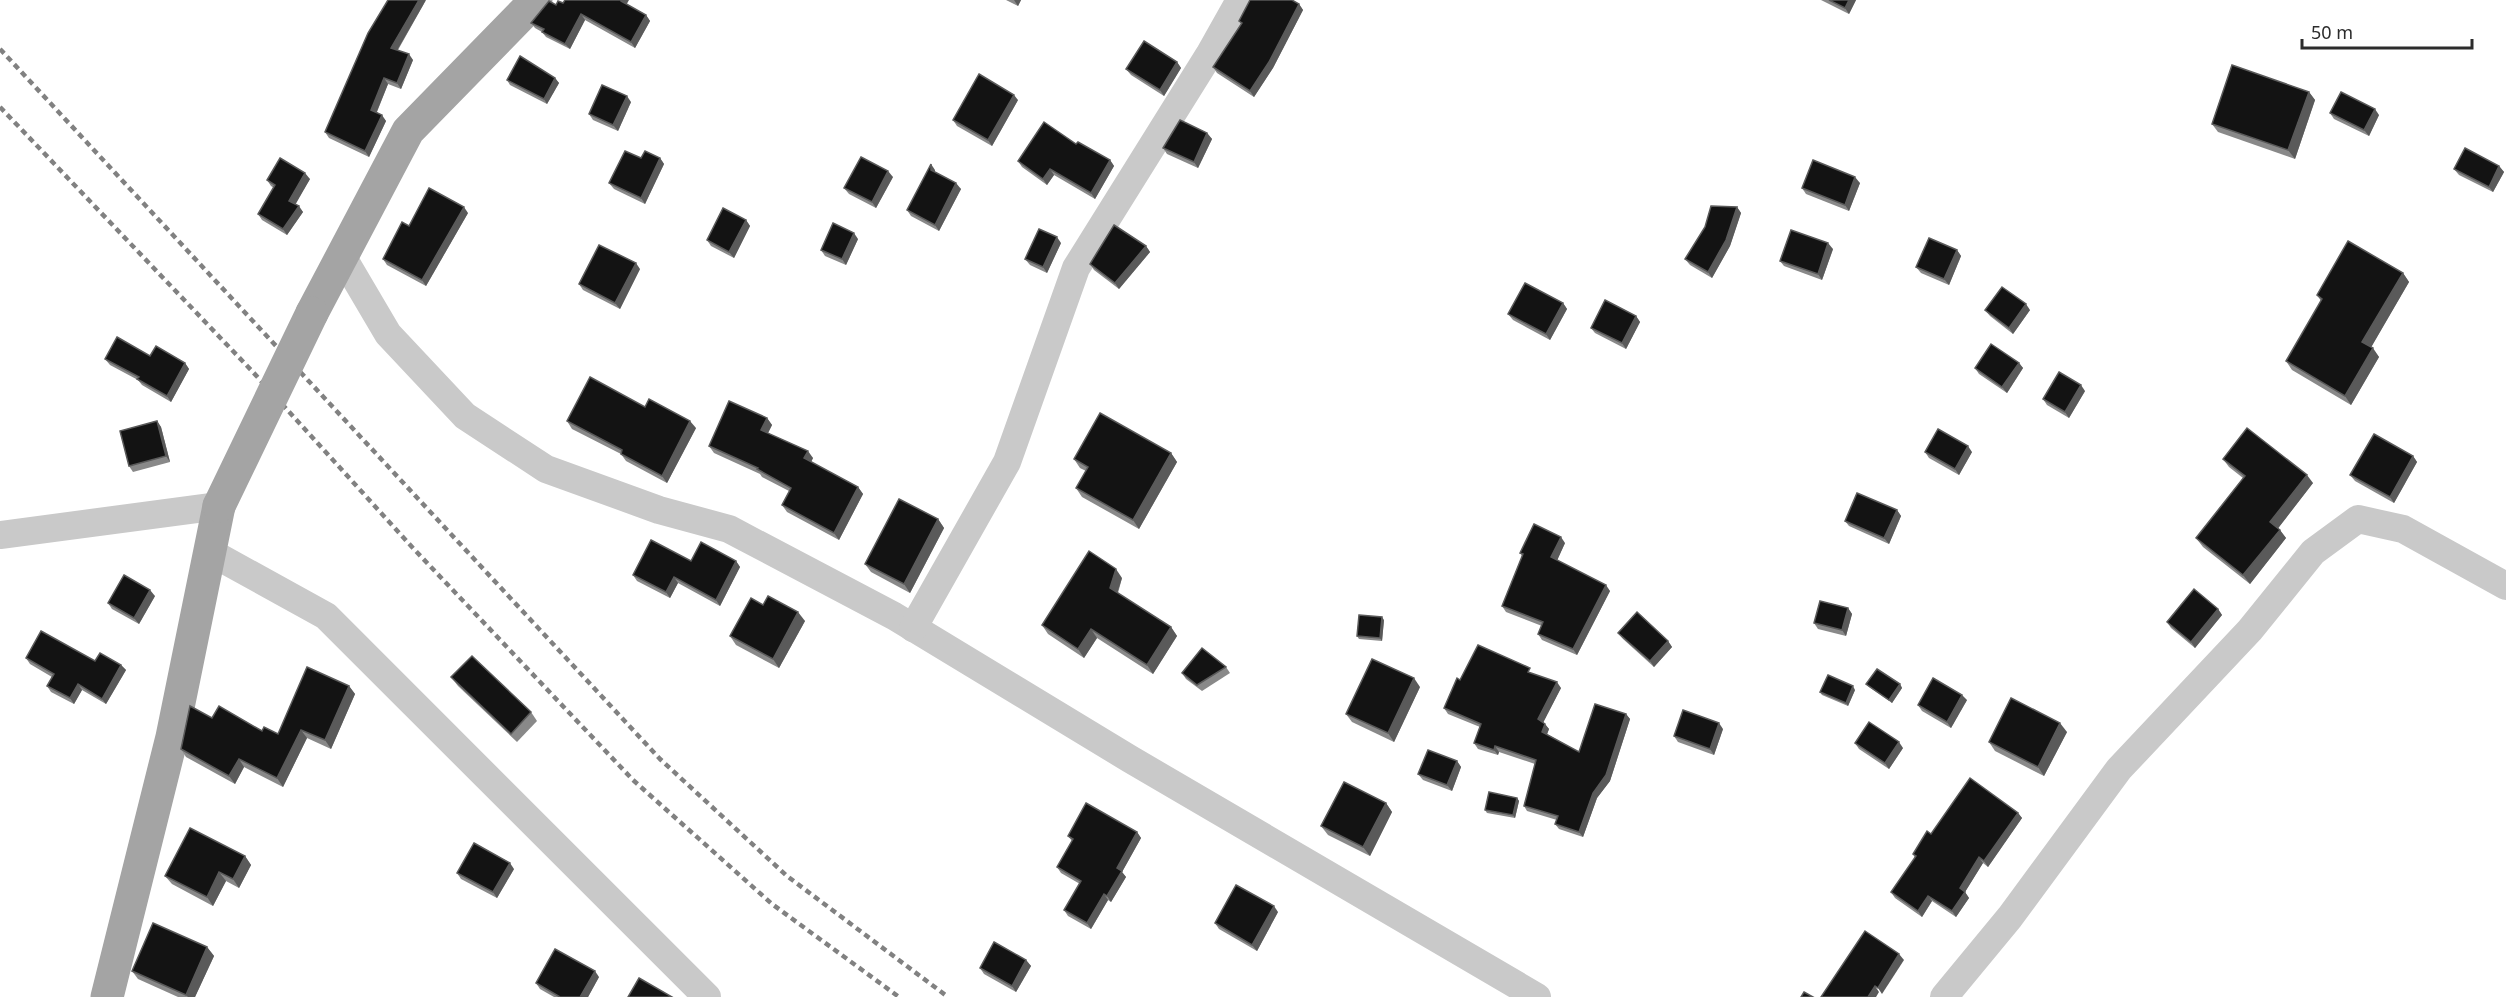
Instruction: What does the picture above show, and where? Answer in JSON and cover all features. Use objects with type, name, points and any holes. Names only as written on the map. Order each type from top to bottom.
[{"type":"main road","points":[[107,997],[172,736],[219,506],[312,314],[408,131],[536,0]]},
{"type":"street","points":[[913,628],[1007,462],[1076,268],[1209,55],[1240,0]]},
{"type":"street","points":[[342,256],[387,334],[465,416],[546,469],[659,510],[729,529],[913,628],[1130,759],[1537,997]]},
{"type":"street","points":[[0,535],[219,506]]},
{"type":"street","points":[[1944,997],[2010,917],[2119,769],[2250,630],[2313,552],[2358,519],[2403,529],[2506,586]]},
{"type":"street","points":[[210,552],[326,616],[707,997]]},
{"type":"building","points":[[388,0],[419,0],[391,48],[409,54],[397,83],[384,78],[371,110],[382,115],[365,151],[325,132],[368,33]]},
{"type":"building","points":[[565,0],[621,0],[646,15],[631,42],[581,14],[565,44],[542,32],[544,29],[531,23],[549,1],[556,5],[558,1],[563,3]]},
{"type":"building","points":[[1250,0],[1292,0],[1299,4],[1269,62],[1250,91],[1213,67],[1242,23],[1239,21]]},
{"type":"building","points":[[1829,0],[1849,0],[1845,8]]},
{"type":"building","points":[[1144,41],[1177,62],[1160,90],[1126,69]]},
{"type":"building","points":[[520,56],[555,78],[544,99],[507,80]]},
{"type":"building","points":[[2232,65],[2309,92],[2288,150],[2212,124]]},
{"type":"building","points":[[979,74],[1014,95],[988,140],[953,120]]},
{"type":"building","points":[[602,85],[627,96],[613,125],[589,114]]},
{"type":"building","points":[[2341,92],[2375,109],[2364,130],[2330,113]]},
{"type":"building","points":[[1180,120],[1207,133],[1194,162],[1163,148]]},
{"type":"building","points":[[1044,122],[1076,144],[1078,142],[1110,160],[1091,193],[1050,169],[1043,179],[1018,161]]},
{"type":"building","points":[[2465,148],[2499,166],[2489,187],[2454,169]]},
{"type":"building","points":[[625,151],[641,158],[645,151],[660,158],[641,198],[609,183]]},
{"type":"building","points":[[861,157],[888,171],[872,202],[844,188]]},
{"type":"building","points":[[280,158],[305,173],[289,201],[299,206],[283,229],[258,214],[275,185],[267,180]]},
{"type":"building","points":[[1813,160],[1855,177],[1845,205],[1802,188]]},
{"type":"building","points":[[931,164],[931,170],[956,183],[935,225],[907,210]]},
{"type":"building","points":[[429,188],[464,207],[422,280],[383,259],[402,222],[409,226]]},
{"type":"building","points":[[1711,206],[1737,207],[1726,240],[1708,272],[1685,259],[1705,227]]},
{"type":"building","points":[[723,208],[746,220],[729,252],[707,240]]},
{"type":"building","points":[[833,223],[854,233],[842,259],[821,250]]},
{"type":"building","points":[[1114,225],[1146,246],[1115,283],[1090,264]]},
{"type":"building","points":[[1039,229],[1057,237],[1043,267],[1025,259]]},
{"type":"building","points":[[1791,230],[1828,243],[1818,274],[1780,261]]},
{"type":"building","points":[[1929,238],[1957,250],[1944,279],[1916,267]]},
{"type":"building","points":[[2348,241],[2403,273],[2362,342],[2373,348],[2345,396],[2286,361],[2322,299],[2317,295]]},
{"type":"building","points":[[599,245],[636,263],[615,303],[579,284]]},
{"type":"building","points":[[1525,283],[1563,303],[1546,334],[1508,314]]},
{"type":"building","points":[[2002,287],[2026,304],[2009,328],[1985,310]]},
{"type":"building","points":[[1605,300],[1636,316],[1622,343],[1591,328]]},
{"type":"building","points":[[117,337],[150,356],[156,346],[185,363],[167,396],[137,379],[139,377],[105,359]]},
{"type":"building","points":[[1991,344],[2019,363],[2002,387],[1975,368]]},
{"type":"building","points":[[2059,372],[2081,385],[2065,412],[2043,399]]},
{"type":"building","points":[[590,377],[645,407],[649,399],[690,421],[662,476],[621,454],[622,450],[567,421]]},
{"type":"building","points":[[729,401],[767,418],[761,430],[808,451],[804,458],[858,487],[834,533],[782,505],[791,488],[758,468],[709,446]]},
{"type":"building","points":[[1100,413],[1171,453],[1133,520],[1076,488],[1088,467],[1074,459]]},
{"type":"building","points":[[157,421],[166,456],[129,466],[120,431]]},
{"type":"building","points":[[2247,428],[2307,475],[2270,522],[2280,530],[2243,575],[2196,538],[2245,476],[2223,459]]},
{"type":"building","points":[[1938,429],[1968,446],[1955,469],[1925,452]]},
{"type":"building","points":[[2374,434],[2413,456],[2390,497],[2350,475]]},
{"type":"building","points":[[1857,493],[1897,510],[1884,538],[1845,521]]},
{"type":"building","points":[[899,499],[938,519],[904,584],[865,564]]},
{"type":"building","points":[[1534,524],[1561,537],[1551,557],[1606,585],[1573,649],[1538,634],[1543,622],[1502,606],[1523,554],[1520,553]]},
{"type":"building","points":[[651,540],[691,561],[701,542],[736,561],[716,600],[674,577],[666,592],[633,575]]},
{"type":"building","points":[[1089,551],[1116,569],[1110,588],[1171,627],[1147,665],[1091,629],[1078,649],[1042,625]]},
{"type":"building","points":[[124,575],[150,590],[134,618],[108,603]]},
{"type":"building","points":[[2194,589],[2218,609],[2191,642],[2167,622]]},
{"type":"building","points":[[768,596],[798,612],[773,659],[730,636],[751,598],[763,605]]},
{"type":"building","points":[[1820,601],[1848,608],[1842,630],[1814,623]]},
{"type":"building","points":[[1637,612],[1668,641],[1650,661],[1618,633]]},
{"type":"building","points":[[1359,615],[1382,617],[1380,638],[1357,636]]},
{"type":"building","points":[[41,631],[95,661],[100,653],[121,665],[102,699],[78,684],[70,698],[47,686],[54,674],[26,658]]},
{"type":"building","points":[[1478,645],[1530,668],[1528,672],[1557,682],[1538,719],[1545,724],[1542,732],[1579,752],[1595,704],[1626,714],[1606,775],[1593,793],[1579,832],[1555,824],[1558,816],[1524,806],[1536,760],[1495,746],[1494,750],[1474,743],[1481,724],[1444,708],[1457,678],[1460,680]]},
{"type":"building","points":[[1202,648],[1226,667],[1197,685],[1182,673]]},
{"type":"building","points":[[472,656],[531,712],[511,734],[451,677]]},
{"type":"building","points":[[1372,659],[1414,678],[1388,733],[1346,714]]},
{"type":"building","points":[[307,667],[349,686],[325,740],[301,730],[277,778],[239,759],[229,776],[181,749],[190,706],[212,718],[219,706],[262,731],[264,727],[278,734]]},
{"type":"building","points":[[1877,669],[1900,684],[1889,700],[1866,684]]},
{"type":"building","points":[[1828,675],[1853,686],[1846,703],[1820,692]]},
{"type":"building","points":[[1933,678],[1962,695],[1947,722],[1918,705]]},
{"type":"building","points":[[2011,698],[2060,723],[2038,767],[1989,742]]},
{"type":"building","points":[[1683,710],[1719,723],[1710,749],[1674,736]]},
{"type":"building","points":[[1869,722],[1899,742],[1885,763],[1855,743]]},
{"type":"building","points":[[1428,750],[1457,761],[1447,785],[1418,774]]},
{"type":"building","points":[[1970,778],[2018,813],[1984,861],[1979,857],[1960,888],[1965,892],[1952,911],[1928,896],[1918,911],[1891,892],[1916,856],[1913,854],[1927,831],[1931,834]]},
{"type":"building","points":[[1344,782],[1386,803],[1363,847],[1321,826]]},
{"type":"building","points":[[1489,792],[1517,798],[1513,815],[1485,810]]},
{"type":"building","points":[[1086,803],[1137,832],[1117,868],[1122,871],[1107,896],[1104,894],[1087,923],[1064,910],[1081,881],[1057,867],[1073,839],[1068,836]]},
{"type":"building","points":[[190,828],[245,856],[233,879],[219,872],[207,897],[165,876]]},
{"type":"building","points":[[474,843],[510,863],[493,892],[457,873]]},
{"type":"building","points":[[1236,885],[1274,906],[1252,945],[1215,923]]},
{"type":"building","points":[[153,923],[207,947],[186,995],[132,971]]},
{"type":"building","points":[[1865,931],[1899,954],[1878,988],[1875,986],[1868,997],[1821,997]]},
{"type":"building","points":[[994,942],[1026,960],[1012,986],[980,968]]},
{"type":"building","points":[[555,949],[595,971],[580,997],[560,997],[536,983]]},
{"type":"building","points":[[639,978],[672,997],[628,997]]},
{"type":"building","points":[[1804,992],[1813,997],[1801,997]]},
{"type":"railway","points":[[0,49],[660,759],[787,876],[948,997]]},
{"type":"railway","points":[[0,107],[252,371],[412,547],[633,780],[772,904],[899,997]]}]
